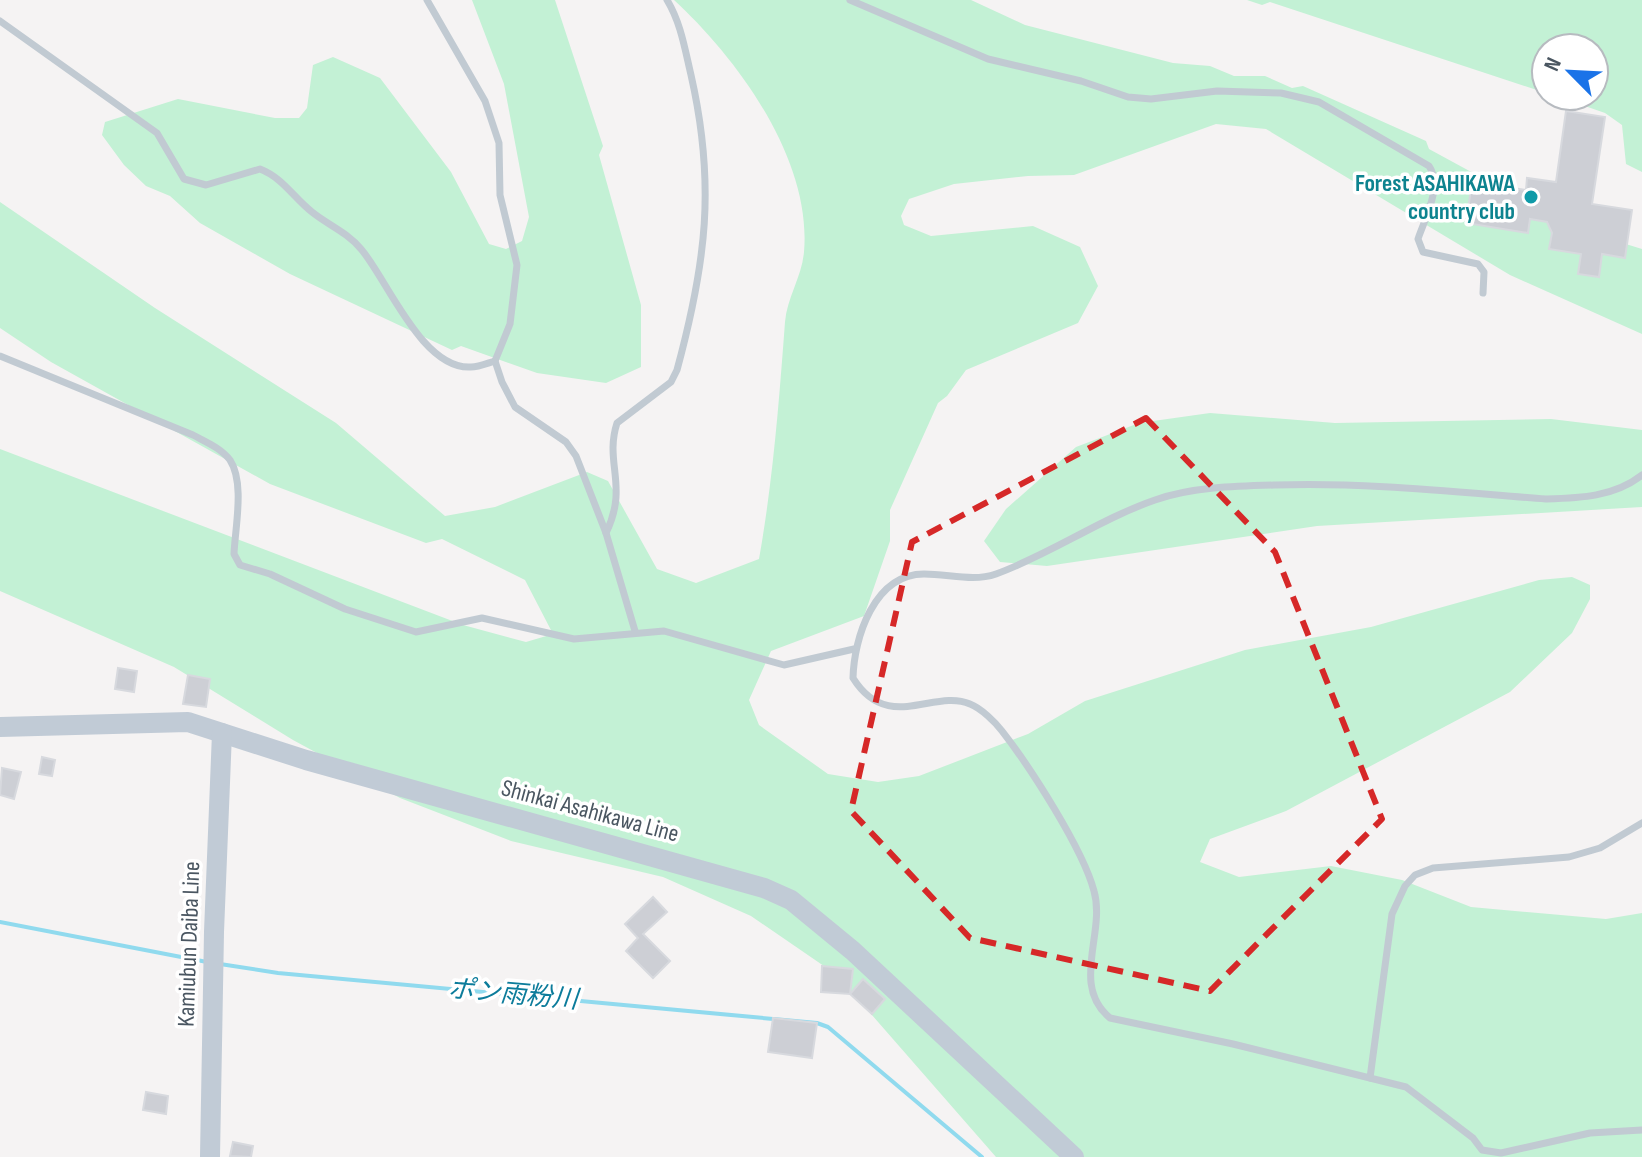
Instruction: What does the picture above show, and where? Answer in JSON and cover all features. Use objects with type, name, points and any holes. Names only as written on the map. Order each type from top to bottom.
[{"type":"main road","name":"Shinkai Asahikawa Line","points":[[0,727],[188,722],[306,760],[704,869],[791,900],[853,951],[1074,1157]]},
{"type":"main road","name":"Kamiubun Daiba Line","points":[[210,1157],[222,733]]},
{"type":"lane","points":[[427,0],[485,101],[499,143],[500,195],[517,265],[510,324],[495,361],[515,407],[566,442],[576,456],[606,533],[635,631]]},
{"type":"lane","points":[[606,533],[618,499],[613,449],[617,423],[671,382],[677,370],[691,319],[705,240],[706,168],[697,104],[679,25],[667,0]]},
{"type":"lane","points":[[850,0],[988,59],[1081,81],[1128,97],[1151,99],[1217,91],[1256,92],[1281,93],[1319,102],[1429,166],[1435,174],[1433,192],[1418,247],[1423,252],[1478,264],[1484,272],[1483,293]]},
{"type":"lane","points":[[0,21],[157,133],[184,179],[206,185],[260,169],[280,179],[300,202],[348,235],[363,251],[408,321],[446,360],[470,367],[495,361]]},
{"type":"lane","points":[[0,356],[193,435],[219,450],[230,461],[237,479],[234,554],[240,565],[270,574],[345,609],[416,632],[482,618],[574,639],[609,639],[635,631],[684,635],[784,665],[854,649]]},
{"type":"lane","points":[[1642,475],[1613,491],[1576,498],[1546,499],[1346,483],[1245,486],[1156,500],[1033,561],[988,577],[920,574],[904,578],[869,611],[854,649],[853,678],[877,701],[911,709],[944,701],[969,703],[995,724],[1080,853],[1097,906],[1090,990],[1101,1011],[1110,1018],[1233,1044],[1418,1093],[1482,1150],[1501,1153],[1590,1133],[1642,1130]]},
{"type":"lane","points":[[1370,1078],[1392,914],[1397,899],[1415,875],[1433,868],[1569,857],[1600,848],[1642,823]]},
{"type":"highlighted area","points":[[1146,418],[1275,552],[1382,819],[1210,991],[970,938],[851,811],[912,542]]},
{"type":"green space","points":[[472,0],[555,0],[603,146],[599,155],[641,305],[641,367],[606,383],[537,373],[461,346],[452,350],[290,274],[200,223],[170,196],[146,186],[124,165],[102,135],[105,122],[178,99],[275,118],[299,118],[307,108],[313,65],[333,57],[380,78],[451,172],[489,244],[506,249],[522,241],[529,217],[504,84]]},
{"type":"green space","points":[[674,0],[971,0],[1025,25],[1173,63],[1210,66],[1234,76],[1265,76],[1292,88],[1303,86],[1426,141],[1429,149],[1574,228],[1642,249],[1642,334],[1510,275],[1266,129],[1216,124],[1074,175],[1028,176],[954,184],[909,199],[901,216],[904,225],[931,236],[1033,226],[1080,247],[1098,286],[1078,323],[966,370],[938,403],[890,510],[890,541],[864,616],[771,651],[749,700],[759,725],[828,774],[878,782],[919,776],[1028,734],[1085,701],[1245,650],[1371,627],[1539,580],[1572,577],[1590,585],[1590,599],[1572,633],[1510,692],[1286,811],[1210,839],[1200,862],[1239,877],[1331,866],[1402,880],[1471,907],[1606,919],[1642,913],[1642,1157],[996,1157],[837,975],[751,916],[663,877],[511,841],[400,798],[293,740],[174,667],[0,591],[0,449],[463,625],[526,642],[553,634],[525,580],[442,539],[426,543],[270,484],[51,362],[0,328],[0,202],[155,308],[336,423],[445,516],[495,507],[587,472],[608,481],[657,569],[696,583],[759,559],[772,470],[785,322],[804,252],[803,217],[796,182],[766,114],[722,51]]},
{"type":"green space","points":[[1247,0],[1642,0],[1642,172],[1626,164],[1622,125],[1602,112],[1610,112],[1610,32],[1530,32],[1530,88],[1270,2],[1262,5]]},
{"type":"green space","points":[[1210,413],[1335,423],[1551,419],[1642,430],[1642,507],[1317,526],[1047,566],[1000,562],[984,541],[1006,509],[1076,447],[1139,423]]},
{"type":"building","name":"Forest ASAHIKAWA country club","points":[[1566,112],[1605,117],[1592,204],[1632,210],[1625,258],[1602,254],[1599,277],[1578,274],[1581,254],[1549,249],[1552,233],[1547,222],[1530,219],[1528,233],[1466,223],[1472,182],[1526,190],[1527,178],[1556,182]]},
{"type":"building","points":[[118,668],[137,671],[134,692],[115,689]]},
{"type":"building","points":[[188,675],[210,679],[206,707],[183,704]]},
{"type":"building","points":[[42,757],[55,760],[52,776],[39,774]]},
{"type":"building","points":[[2,768],[21,772],[14,799],[0,795]]},
{"type":"building","points":[[653,897],[667,912],[643,934],[670,961],[653,978],[626,951],[638,938],[625,924]]},
{"type":"building","points":[[822,966],[853,969],[850,994],[821,992]]},
{"type":"building","points":[[863,979],[885,999],[872,1014],[850,994]]},
{"type":"building","points":[[773,1018],[817,1023],[812,1058],[768,1052]]},
{"type":"building","points":[[146,1092],[168,1096],[166,1114],[143,1110]]},
{"type":"building","points":[[233,1142],[253,1146],[251,1157],[230,1156]]},
{"type":"waterway","name":"ポン雨粉川","points":[[0,922],[207,962]]},
{"type":"waterway","name":"ポン雨粉川","points":[[220,964],[278,973],[817,1023],[828,1027],[982,1157]]},
{"type":"place","name":"Forest ASAHIKAWA country club","points":[[1531,197]]}]
